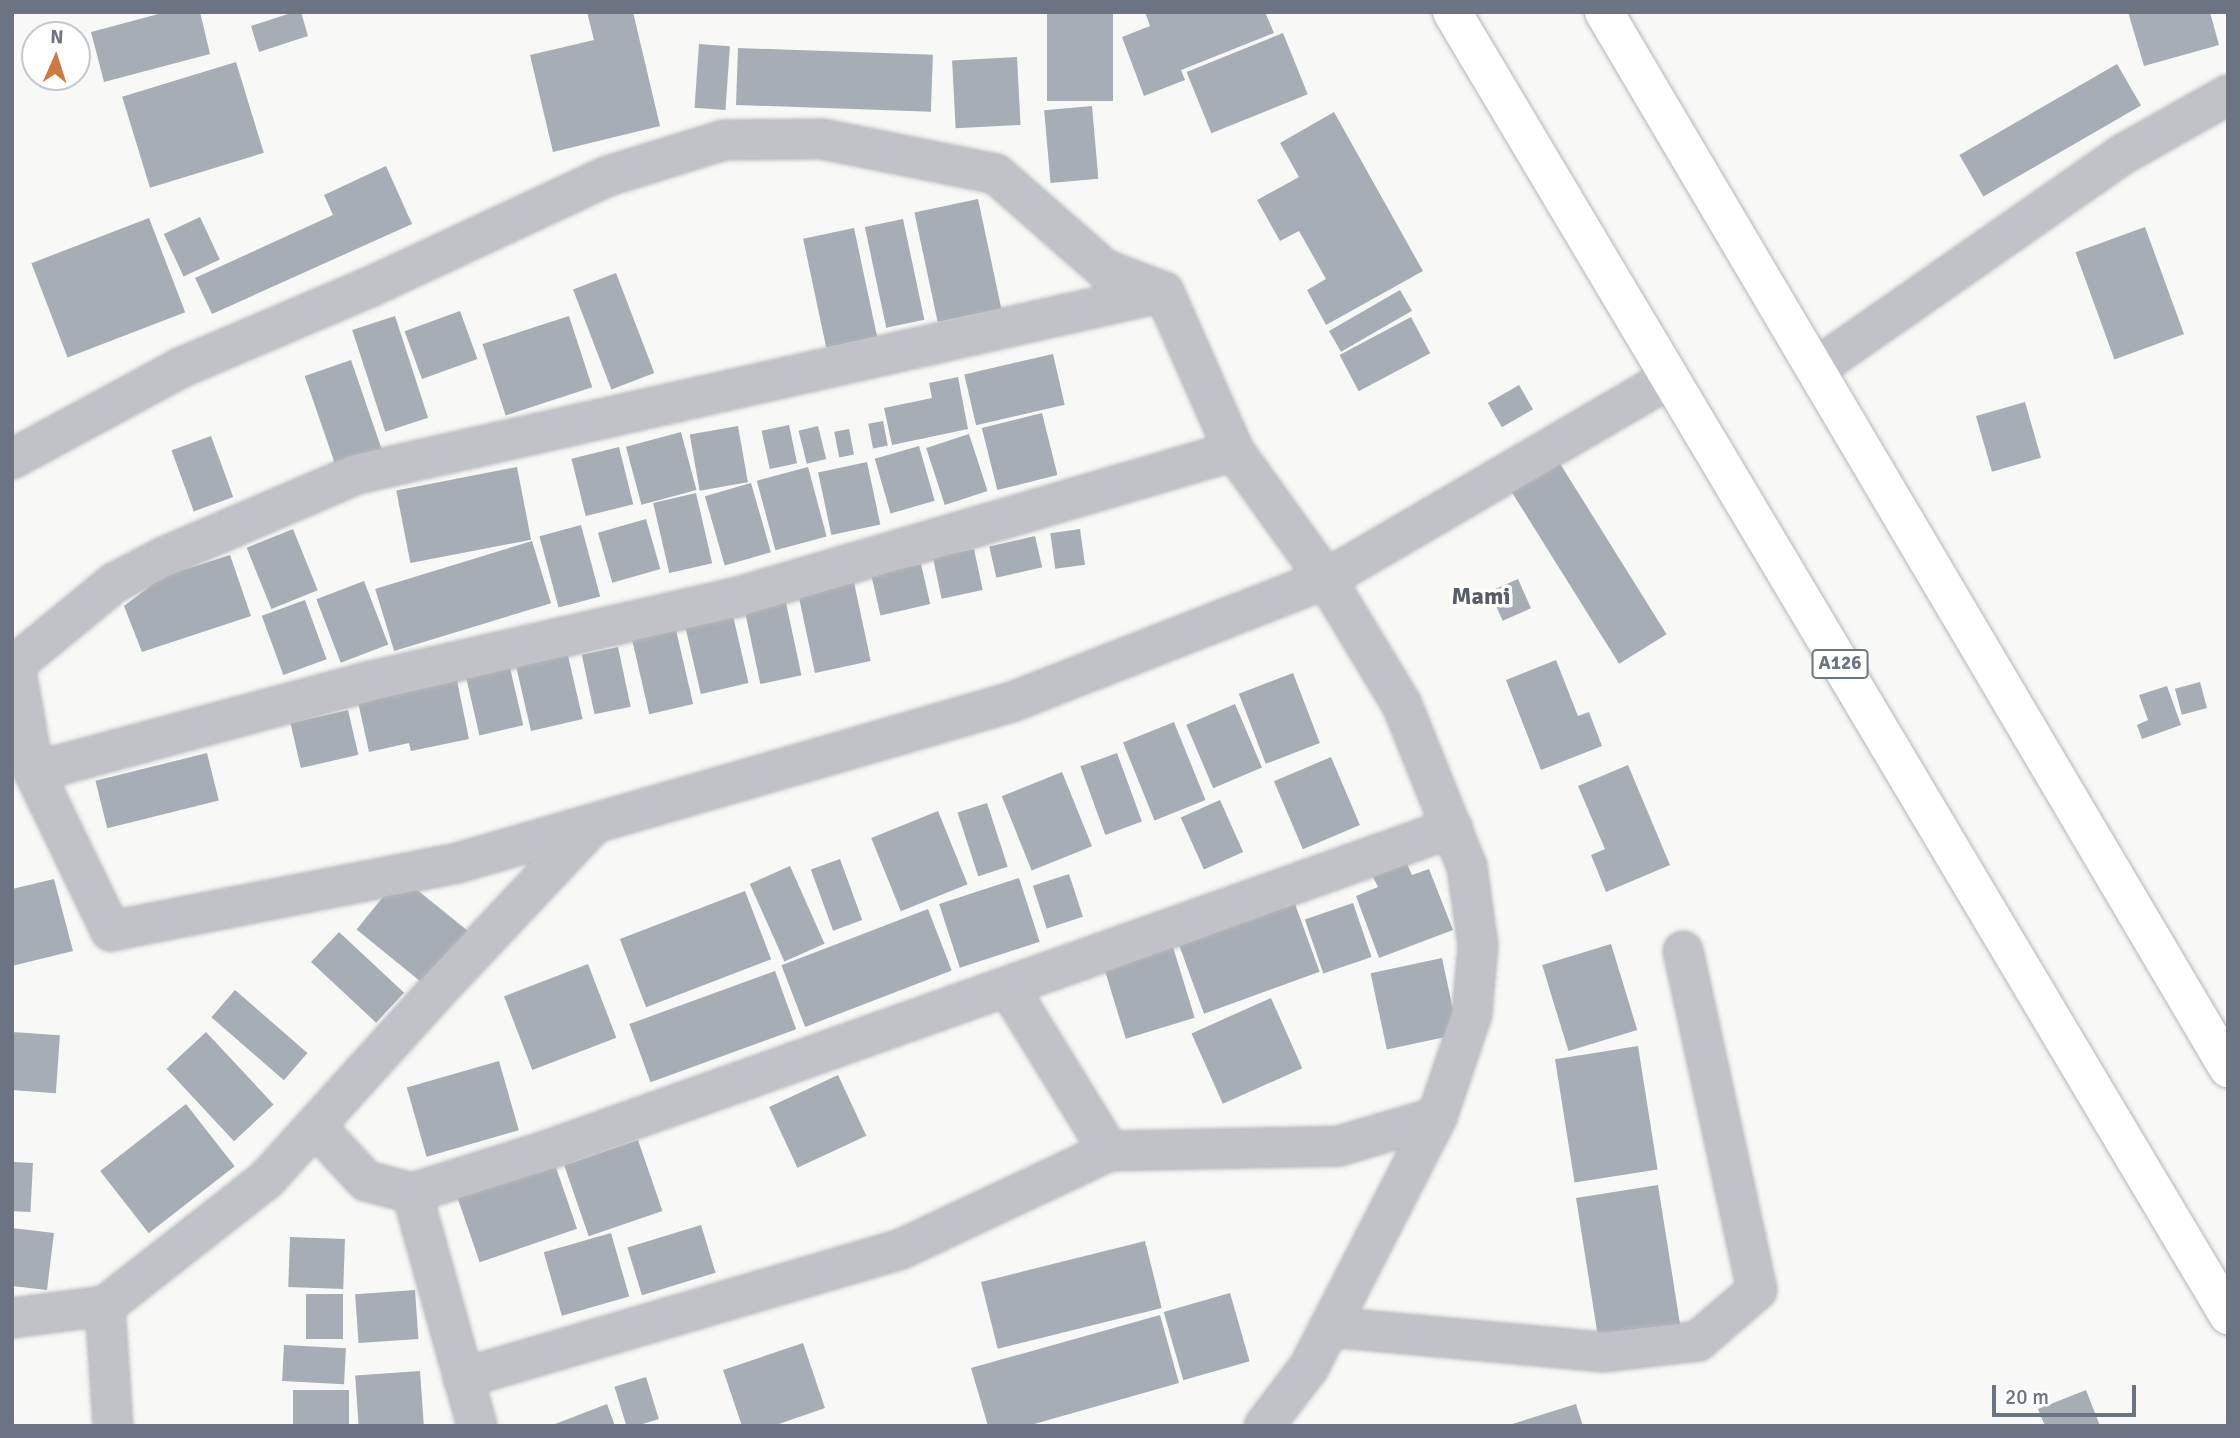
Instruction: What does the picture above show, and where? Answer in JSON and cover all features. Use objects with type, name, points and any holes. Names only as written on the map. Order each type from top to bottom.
[{"type":"highway","name":"A126","points":[[1452,12],[2228,1315]]},
{"type":"highway","points":[[1604,12],[2228,1068]]},
{"type":"street","points":[[1815,369],[2125,153],[2228,96]]},
{"type":"street","points":[[12,459],[180,368],[370,287],[608,176],[724,140],[822,139],[996,174],[1104,269],[1164,292],[1234,451],[1326,579],[1402,705],[1467,867],[1478,945],[1472,1014],[1437,1117],[1309,1367],[1264,1426]]},
{"type":"street","points":[[1164,292],[357,474],[164,558],[114,583],[14,666],[34,772],[110,931],[454,864],[1012,702],[1326,579],[1670,378]]},
{"type":"street","points":[[34,772],[367,682],[740,596],[1234,451]]},
{"type":"street","points":[[12,1318],[105,1306],[267,1180],[437,990],[596,823]]},
{"type":"street","points":[[315,1126],[366,1181],[412,1194],[548,1150],[1452,828]]},
{"type":"street","points":[[1329,1327],[1602,1352],[1698,1341],[1757,1290],[1683,951]]},
{"type":"street","points":[[1008,987],[1109,1151]]},
{"type":"street","points":[[463,1378],[899,1250],[1109,1151],[1339,1146],[1437,1117]]},
{"type":"street","points":[[412,1194],[477,1426]]},
{"type":"street","points":[[105,1306],[113,1426]]},
{"type":"building","points":[[166,12],[200,12],[210,54],[104,82],[91,32]]},
{"type":"building","points":[[301,12],[308,36],[259,52],[251,26]]},
{"type":"building","points":[[587,12],[633,12],[660,126],[553,152],[530,55],[594,40]]},
{"type":"building","points":[[1047,12],[1113,12],[1113,101],[1047,101]]},
{"type":"building","points":[[1145,12],[1265,12],[1274,33],[1181,70],[1185,80],[1144,96],[1122,37],[1150,26]]},
{"type":"building","points":[[2128,12],[2210,12],[2219,45],[2144,66]]},
{"type":"building","points":[[1283,33],[1308,94],[1211,133],[1187,72]]},
{"type":"building","points":[[699,44],[730,46],[725,110],[695,108]]},
{"type":"building","points":[[738,48],[933,55],[931,112],[736,105]]},
{"type":"building","points":[[1017,57],[1021,125],[956,128],[952,60]]},
{"type":"building","points":[[236,62],[264,153],[150,188],[122,97]]},
{"type":"building","points":[[2117,64],[2141,106],[1983,197],[1959,155]]},
{"type":"building","points":[[1092,106],[1098,179],[1051,183],[1044,110]]},
{"type":"building","points":[[1334,112],[1423,271],[1326,325],[1307,290],[1326,279],[1299,231],[1280,241],[1257,200],[1299,177],[1280,143]]},
{"type":"building","points":[[386,166],[412,224],[212,314],[195,278],[333,215],[324,195]]},
{"type":"building","points":[[978,199],[1001,309],[938,322],[914,213]]},
{"type":"building","points":[[200,217],[220,260],[184,277],[164,234]]},
{"type":"building","points":[[149,218],[185,312],[68,357],[31,263]]},
{"type":"building","points":[[903,219],[924,320],[886,328],[865,227]]},
{"type":"building","points":[[2145,227],[2184,334],[2114,359],[2075,252]]},
{"type":"building","points":[[854,228],[877,337],[826,347],[803,239]]},
{"type":"building","points":[[616,273],[654,373],[611,389],[573,289]]},
{"type":"building","points":[[1400,290],[1412,311],[1341,352],[1329,331]]},
{"type":"building","points":[[460,311],[477,359],[422,379],[405,331]]},
{"type":"building","points":[[395,316],[428,418],[385,432],[352,330]]},
{"type":"building","points":[[569,316],[592,387],[506,415],[482,344]]},
{"type":"building","points":[[1411,317],[1430,353],[1359,391],[1339,355]]},
{"type":"building","points":[[1053,354],[1065,405],[976,425],[964,374]]},
{"type":"building","points":[[351,360],[382,449],[335,465],[305,376]]},
{"type":"building","points":[[958,377],[968,429],[892,445],[884,408],[932,398],[929,383]]},
{"type":"building","points":[[1519,385],[1533,409],[1502,427],[1488,403]]},
{"type":"building","points":[[2025,402],[2041,458],[1992,472],[1976,416]]},
{"type":"building","points":[[1042,413],[1057,475],[997,490],[982,428]]},
{"type":"building","points":[[883,421],[888,446],[873,448],[868,424]]},
{"type":"building","points":[[789,425],[797,463],[770,469],[762,431]]},
{"type":"building","points":[[738,426],[748,482],[700,491],[690,435]]},
{"type":"building","points":[[818,426],[826,459],[807,464],[799,431]]},
{"type":"building","points":[[849,429],[854,455],[839,457],[834,432]]},
{"type":"building","points":[[681,432],[697,490],[641,505],[626,447]]},
{"type":"building","points":[[969,434],[988,491],[945,505],[926,448]]},
{"type":"building","points":[[211,436],[233,497],[194,511],[172,450]]},
{"type":"building","points":[[919,446],[935,501],[890,513],[875,459]]},
{"type":"building","points":[[619,447],[633,504],[586,516],[571,459]]},
{"type":"building","points":[[867,462],[880,525],[831,535],[818,472]]},
{"type":"building","points":[[1559,462],[1667,634],[1619,664],[1512,492]]},
{"type":"building","points":[[517,467],[531,540],[410,563],[396,490]]},
{"type":"building","points":[[808,467],[827,537],[775,550],[757,481]]},
{"type":"building","points":[[751,483],[771,552],[725,565],[705,496]]},
{"type":"building","points":[[696,493],[712,563],[669,573],[653,503]]},
{"type":"building","points":[[646,519],[660,569],[612,583],[598,533]]},
{"type":"building","points":[[581,525],[600,596],[559,608],[539,536]]},
{"type":"building","points":[[293,529],[318,590],[271,609],[247,548]]},
{"type":"building","points":[[1080,529],[1085,565],[1055,569],[1050,533]]},
{"type":"building","points":[[1035,536],[1042,567],[996,578],[989,547]]},
{"type":"building","points":[[532,541],[551,603],[394,651],[375,589]]},
{"type":"building","points":[[974,549],[983,590],[942,599],[933,558]]},
{"type":"building","points":[[230,555],[251,616],[142,652],[124,606],[162,577]]},
{"type":"building","points":[[921,564],[930,604],[881,615],[871,575]]},
{"type":"building","points":[[852,573],[871,661],[815,673],[796,585]]},
{"type":"building","points":[[1518,579],[1531,608],[1503,621],[1490,592]]},
{"type":"building","points":[[364,581],[388,644],[341,663],[316,599]]},
{"type":"building","points":[[785,598],[801,675],[760,684],[744,607]]},
{"type":"building","points":[[305,600],[327,659],[283,675],[262,616]]},
{"type":"building","points":[[731,607],[749,683],[701,694],[683,618]]},
{"type":"building","points":[[676,630],[693,704],[649,714],[632,640]]},
{"type":"building","points":[[566,647],[583,719],[531,731],[514,659]]},
{"type":"building","points":[[618,647],[631,707],[594,714],[582,655]]},
{"type":"building","points":[[508,659],[523,725],[479,735],[464,669]]},
{"type":"building","points":[[1556,660],[1578,716],[1589,712],[1602,746],[1541,770],[1506,680]]},
{"type":"building","points":[[1293,673],[1320,743],[1266,764],[1239,694]]},
{"type":"building","points":[[456,676],[469,739],[411,751],[409,743],[369,752],[358,702]]},
{"type":"building","points":[[2200,682],[2207,708],[2182,715],[2175,689]]},
{"type":"building","points":[[2167,686],[2181,725],[2142,739],[2137,725],[2148,720],[2139,695]]},
{"type":"building","points":[[1235,704],[1262,768],[1213,788],[1186,725]]},
{"type":"building","points":[[348,710],[358,755],[301,768],[291,723]]},
{"type":"building","points":[[1174,722],[1205,800],[1154,820],[1123,743]]},
{"type":"building","points":[[207,753],[219,801],[107,828],[95,781]]},
{"type":"building","points":[[1117,753],[1142,822],[1105,835],[1080,766]]},
{"type":"building","points":[[1331,757],[1360,825],[1303,849],[1274,781]]},
{"type":"building","points":[[1628,765],[1670,865],[1606,892],[1591,855],[1605,849],[1578,786]]},
{"type":"building","points":[[1062,772],[1092,846],[1032,871],[1002,796]]},
{"type":"building","points":[[1220,800],[1243,852],[1204,870],[1181,817]]},
{"type":"building","points":[[987,803],[1008,867],[978,876],[958,813]]},
{"type":"building","points":[[938,811],[968,884],[901,911],[871,838]]},
{"type":"building","points":[[840,859],[862,920],[833,931],[811,870]]},
{"type":"building","points":[[1407,864],[1412,875],[1429,869],[1453,930],[1379,958],[1356,896],[1378,887],[1373,877]]},
{"type":"building","points":[[790,866],[825,944],[784,962],[750,884]]},
{"type":"building","points":[[1069,874],[1083,917],[1047,929],[1033,886]]},
{"type":"building","points":[[400,876],[469,932],[426,986],[357,930]]},
{"type":"building","points":[[1019,878],[1040,942],[960,968],[939,904]]},
{"type":"building","points":[[54,879],[73,951],[12,966],[12,889]]},
{"type":"building","points":[[745,891],[771,959],[646,1007],[620,939]]},
{"type":"building","points":[[1353,903],[1372,957],[1323,973],[1305,920]]},
{"type":"building","points":[[1295,904],[1320,972],[1204,1014],[1179,946]]},
{"type":"building","points":[[928,909],[952,971],[805,1027],[781,965]]},
{"type":"building","points":[[339,932],[404,993],[376,1023],[311,962]]},
{"type":"building","points":[[1611,944],[1637,1030],[1568,1051],[1542,965]]},
{"type":"building","points":[[1173,947],[1195,1018],[1126,1039],[1104,968]]},
{"type":"building","points":[[1442,958],[1458,1034],[1387,1049],[1371,973]]},
{"type":"building","points":[[588,964],[616,1038],[532,1070],[504,996]]},
{"type":"building","points":[[775,971],[796,1029],[651,1082],[629,1024]]},
{"type":"building","points":[[235,990],[307,1053],[284,1080],[211,1017]]},
{"type":"building","points":[[1271,998],[1302,1068],[1223,1104],[1192,1033]]},
{"type":"building","points":[[12,1032],[60,1035],[56,1093],[12,1090]]},
{"type":"building","points":[[206,1032],[274,1104],[234,1141],[167,1069]]},
{"type":"building","points":[[1638,1046],[1658,1169],[1575,1183],[1555,1059]]},
{"type":"building","points":[[499,1061],[519,1130],[427,1157],[407,1087]]},
{"type":"building","points":[[838,1075],[866,1136],[797,1168],[769,1107]]},
{"type":"building","points":[[186,1104],[235,1166],[149,1233],[100,1171]]},
{"type":"building","points":[[638,1140],[662,1211],[589,1236],[564,1165]]},
{"type":"building","points":[[552,1156],[577,1229],[480,1262],[455,1190]]},
{"type":"building","points":[[12,1162],[33,1163],[30,1212],[12,1211]]},
{"type":"building","points":[[1658,1185],[1682,1334],[1600,1347],[1576,1198]]},
{"type":"building","points":[[701,1225],[716,1273],[642,1295],[627,1248]]},
{"type":"building","points":[[12,1228],[54,1233],[47,1290],[12,1286]]},
{"type":"building","points":[[611,1233],[629,1296],[562,1316],[544,1252]]},
{"type":"building","points":[[290,1237],[345,1239],[343,1289],[288,1287]]},
{"type":"building","points":[[1145,1241],[1162,1308],[998,1349],[981,1282]]},
{"type":"building","points":[[415,1290],[418,1339],[359,1343],[355,1294]]},
{"type":"building","points":[[1230,1293],[1250,1361],[1183,1380],[1164,1312]]},
{"type":"building","points":[[306,1294],[343,1294],[343,1339],[306,1339]]},
{"type":"building","points":[[1160,1315],[1179,1383],[1027,1426],[988,1426],[971,1368]]},
{"type":"building","points":[[803,1343],[825,1408],[773,1426],[742,1426],[723,1370]]},
{"type":"building","points":[[284,1345],[346,1348],[344,1384],[282,1381]]},
{"type":"building","points":[[420,1371],[424,1426],[359,1426],[355,1376]]},
{"type":"building","points":[[646,1377],[659,1419],[626,1426],[614,1387]]},
{"type":"building","points":[[293,1390],[349,1390],[349,1426],[293,1426]]},
{"type":"building","points":[[2086,1390],[2100,1426],[2045,1426],[2038,1409]]},
{"type":"building","points":[[607,1404],[615,1426],[550,1426]]},
{"type":"building","points":[[1576,1404],[1583,1426],[1509,1425]]},
{"type":"district","name":"Mami","points":[[1481,597]]}]
